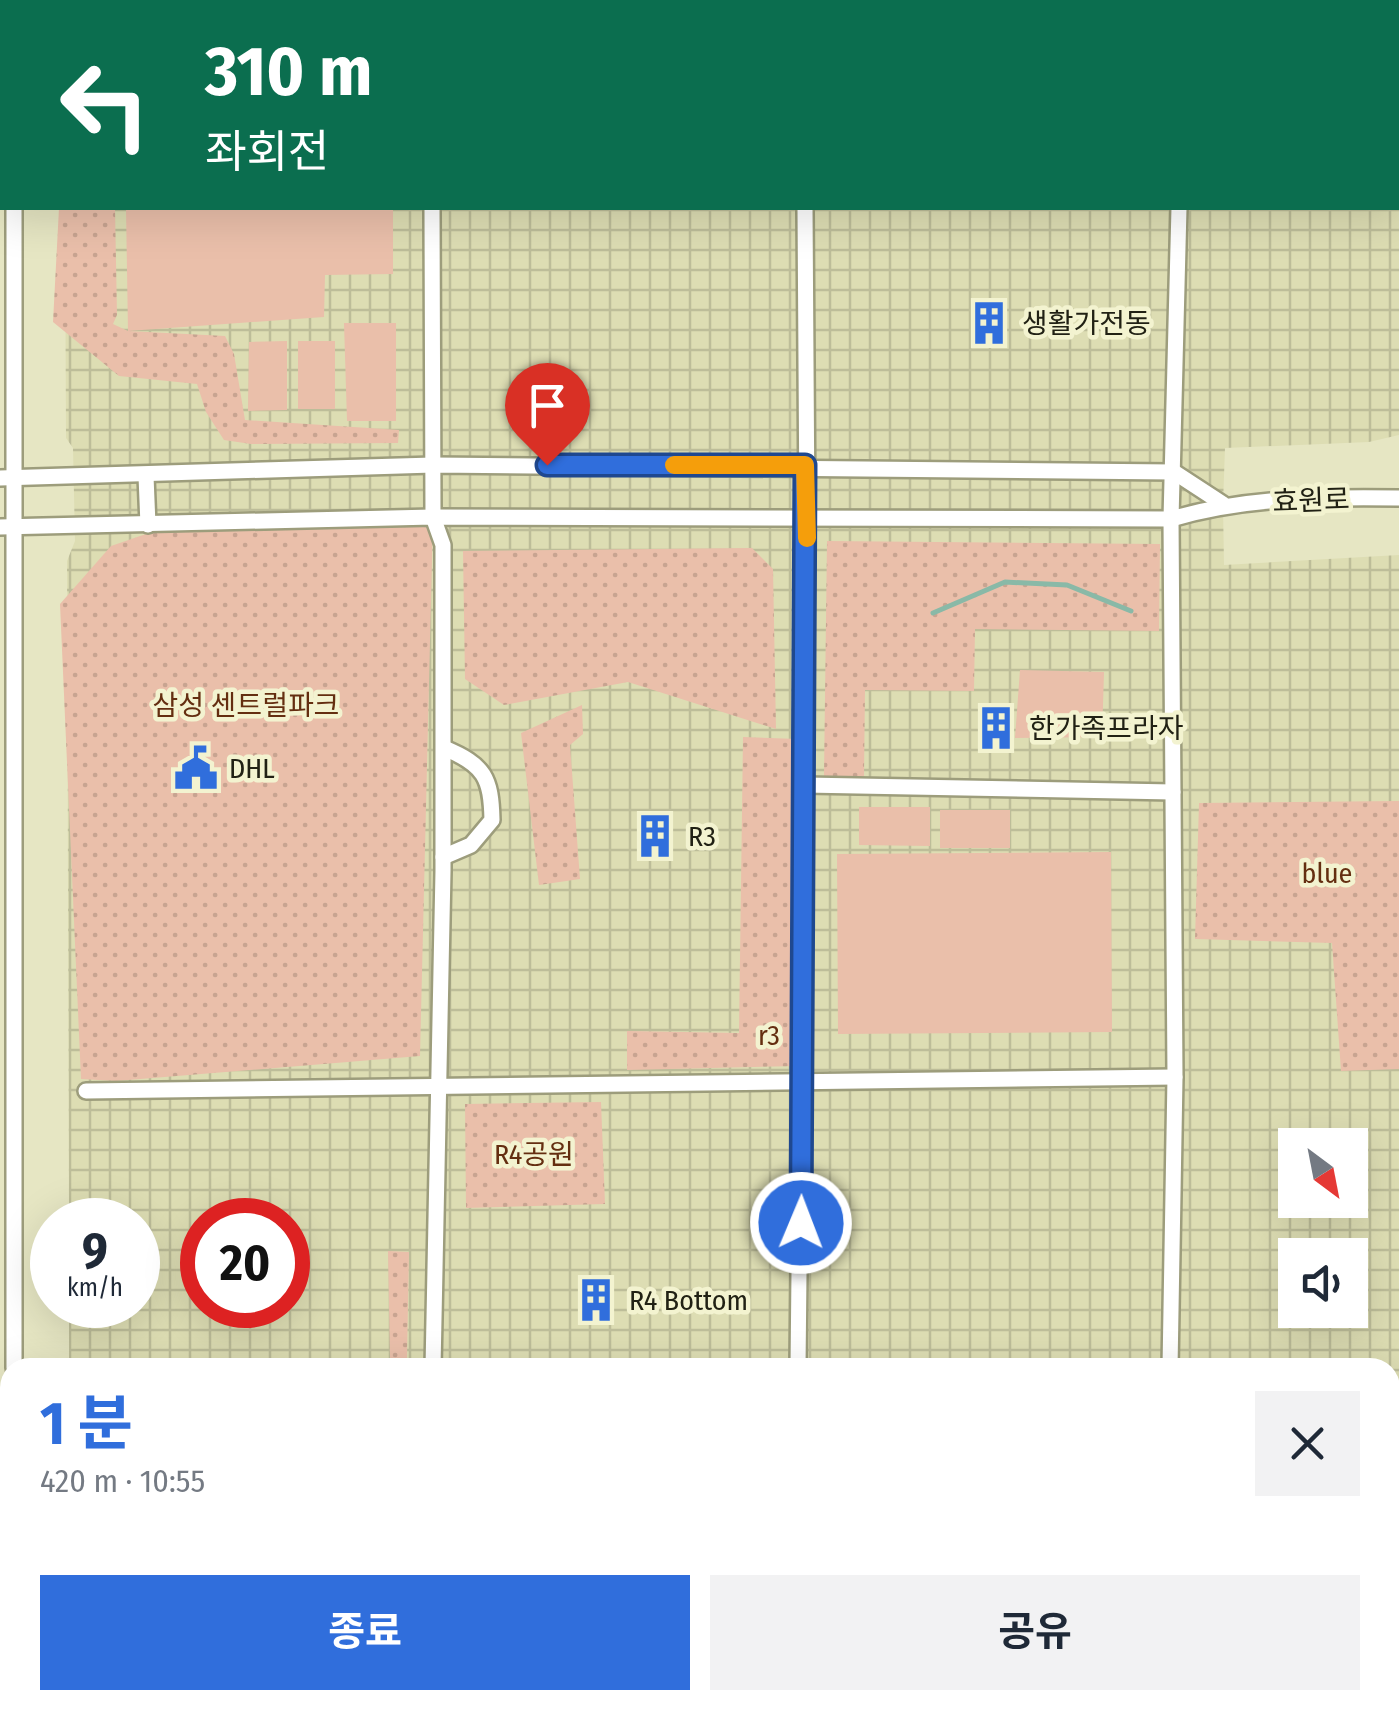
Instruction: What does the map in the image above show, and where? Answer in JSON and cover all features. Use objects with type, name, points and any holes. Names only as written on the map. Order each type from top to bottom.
[{"type":"street","points":[[14,210],[7,478],[14,1358]]},
{"type":"street","points":[[432,210],[434,517],[444,545],[443,856],[432,1358]]},
{"type":"street","points":[[798,1358],[807,515],[805,210]]},
{"type":"street","points":[[1170,1358],[1174,1077],[1171,519],[1179,210]]},
{"type":"street","points":[[7,478],[433,465],[805,465],[1174,472],[1222,504]]},
{"type":"street","points":[[146,476],[148,525]]},
{"type":"street","name":"효원로","points":[[7,527],[434,517],[807,515],[1171,519],[1222,504],[1332,497],[1399,498]]},
{"type":"street","points":[[443,856],[471,845],[492,820],[491,784],[469,758],[444,748]]},
{"type":"street","points":[[805,785],[1173,792]]},
{"type":"street","points":[[86,1091],[1174,1077]]},
{"type":"shaded area","points":[[65,210],[1399,210],[1399,435],[1369,442],[1225,448],[1223,504],[1224,565],[1399,555],[1399,1358],[69,1358],[69,1328],[160,1328],[160,1198],[69,1198],[67,561],[75,541],[73,448],[66,438]]},
{"type":"green space","points":[[59,210],[115,210],[117,315],[113,324],[128,331],[225,336],[234,354],[245,420],[399,430],[398,443],[251,444],[224,440],[206,412],[197,384],[119,376],[53,322]]},
{"type":"green space","points":[[126,210],[393,210],[393,274],[325,275],[324,317],[128,331]]},
{"type":"green space","points":[[344,323],[396,323],[396,421],[347,421]]},
{"type":"green space","points":[[287,341],[287,410],[248,411],[249,342]]},
{"type":"green space","points":[[298,341],[335,341],[335,409],[298,409]]},
{"type":"green space","name":"삼성 센트럴파크","points":[[433,517],[420,1056],[116,1081],[81,1079],[60,604],[111,546],[175,524]]},
{"type":"green space","points":[[827,541],[1160,544],[1159,631],[975,629],[974,691],[865,690],[864,776],[824,776]]},
{"type":"green space","points":[[752,548],[773,569],[776,729],[628,682],[504,705],[465,679],[463,551]]},
{"type":"green space","points":[[1020,670],[1104,672],[1102,737],[1015,738]]},
{"type":"green space","points":[[582,705],[583,734],[570,745],[580,879],[539,885],[521,733]]},
{"type":"green space","name":"r3","points":[[743,737],[798,739],[799,1066],[627,1070],[627,1031],[739,1033]]},
{"type":"green space","name":"blue","points":[[1399,801],[1399,1069],[1341,1071],[1332,943],[1195,939],[1199,803]]},
{"type":"green space","points":[[859,807],[930,807],[930,846],[859,845]]},
{"type":"green space","points":[[940,810],[1010,810],[1010,848],[940,848]]},
{"type":"green space","points":[[1111,852],[1112,1032],[838,1034],[837,854]]},
{"type":"green space","name":"R4공원","points":[[601,1102],[605,1204],[466,1208],[465,1104]]},
{"type":"green space","points":[[388,1251],[409,1252],[407,1358],[390,1358]]},
{"type":"waterway","points":[[933,613],[1005,582],[1067,585],[1131,611]]},
{"type":"slow traffic","points":[[674,465],[805,465],[807,538]]},
{"type":"place","name":"생활가전동","points":[[989,323]]},
{"type":"place","name":"한가족프라자","points":[[996,728]]},
{"type":"place","name":"DHL","points":[[196,768]]},
{"type":"place","name":"R3","points":[[655,836]]},
{"type":"place","name":"R4 Bottom","points":[[596,1300]]},
{"type":"route","points":[[547,465],[805,465],[801,1223]]}]
